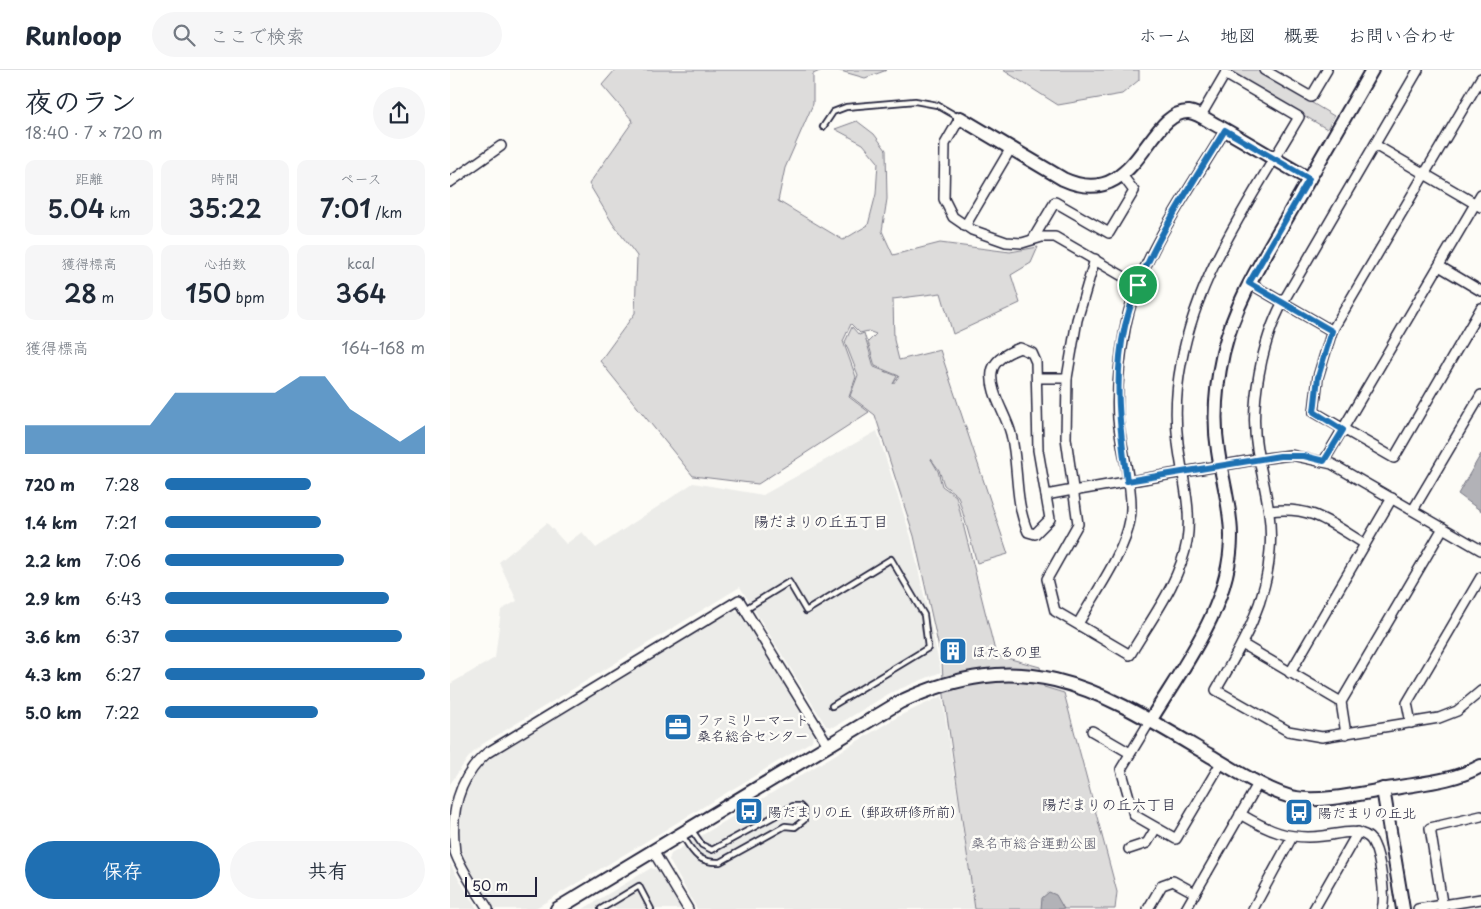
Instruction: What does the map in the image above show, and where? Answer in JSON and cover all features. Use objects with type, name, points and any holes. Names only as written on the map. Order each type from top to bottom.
[{"type":"street","points":[[1264,70],[1311,97],[1327,70]]},
{"type":"street","points":[[1221,763],[1176,840],[1134,815],[1121,769],[1209,621],[1226,578],[1230,558],[1230,521],[1220,466],[1216,421],[1220,368],[1231,325],[1249,283],[1372,70]]},
{"type":"street","points":[[1418,70],[1283,302],[1270,332],[1257,393],[1254,430],[1269,511],[1271,549],[1266,586],[1255,619],[1216,690],[1293,733],[1322,737],[1448,715],[1465,706],[1481,690]]},
{"type":"street","points":[[1095,259],[1077,320],[1067,378],[1066,438],[1078,524],[1047,579],[1055,611],[1130,655],[1174,580],[1182,560],[1189,514],[1177,430],[1178,394],[1189,327],[1209,273],[1299,118],[1225,74],[1200,117]]},
{"type":"street","points":[[1481,78],[1332,331],[1318,377],[1314,412],[1394,458],[1481,308]]},
{"type":"street","points":[[1138,285],[1055,238],[1033,239],[1022,243],[1006,242],[965,226],[949,211],[944,199],[944,144],[960,118],[1063,179],[1076,184],[1090,185],[1107,182],[1122,174],[1135,162],[1173,117],[1189,112],[1225,130],[1309,179]]},
{"type":"street","points":[[1078,624],[1125,541],[1131,511],[1118,418],[1120,359],[1125,326],[1138,285],[1164,233],[1225,130]]},
{"type":"street","points":[[1374,145],[1478,206]]},
{"type":"street","points":[[450,182],[501,146]]},
{"type":"street","points":[[965,226],[1011,148]]},
{"type":"street","points":[[1033,239],[1055,202],[1109,233],[1134,191],[1122,174]]},
{"type":"street","points":[[1324,461],[1439,266],[1478,206],[1481,194]]},
{"type":"street","points":[[1439,266],[1481,291]]},
{"type":"street","points":[[1249,283],[1332,331]]},
{"type":"street","points":[[1020,348],[1029,350],[1035,357],[1038,378],[1036,434],[1050,519],[1039,532],[1031,534],[1026,526],[1018,500],[1011,433],[992,378],[993,368],[998,360],[1020,348]]},
{"type":"street","points":[[1038,378],[1067,378]]},
{"type":"street","points":[[1413,510],[1481,395]]},
{"type":"street","points":[[1046,495],[1182,471],[1292,455],[1324,461],[1340,467],[1481,550]]},
{"type":"street","points":[[1290,673],[1392,498]]},
{"type":"street","points":[[1269,511],[1287,509],[1310,512],[1365,544]]},
{"type":"street","points":[[1346,734],[1340,702],[1443,528]]},
{"type":"street","points":[[1410,723],[1407,703],[1481,577]]},
{"type":"street","points":[[488,909],[461,865],[456,853],[452,831],[452,812],[459,785],[476,763],[499,745],[739,600],[828,745]]},
{"type":"street","points":[[1242,644],[1340,702]]},
{"type":"street","points":[[557,909],[828,745],[918,694],[963,680],[998,675],[1028,676],[1084,687],[1112,699],[1221,763],[1288,796],[1307,799],[1383,790],[1448,779],[1481,766]]},
{"type":"street","points":[[1092,730],[1130,753]]},
{"type":"street","points":[[1186,909],[1259,782]]},
{"type":"street","points":[[1383,790],[1403,909]]},
{"type":"street","points":[[1240,814],[1280,834],[1292,837],[1358,832],[1371,840],[1376,852],[1384,900],[1382,909]]},
{"type":"street","points":[[1443,907],[1430,828],[1481,819]]},
{"type":"street","points":[[1129,849],[1147,843],[1156,828]]},
{"type":"street","points":[[1314,909],[1358,832]]},
{"type":"street","points":[[1252,909],[1292,837]]},
{"type":"street","points":[[653,851],[688,909]]},
{"type":"street","points":[[1148,909],[1162,885],[1173,882],[1194,893]]},
{"type":"street","points":[[1418,909],[1443,907],[1481,899]]},
{"type":"lane","points":[[823,127],[833,112],[846,107],[916,101],[937,105],[960,118]]},
{"type":"lane","points":[[745,609],[789,582],[806,611],[891,559],[924,615],[928,648],[832,706]]},
{"type":"lane","points":[[792,806],[800,806],[804,814],[804,820],[795,827],[785,826],[720,862],[708,862],[700,859],[686,831],[702,845],[712,850],[792,806]]},
{"type":"lane","points":[[601,909],[639,886],[652,909]]},
{"type":"shaded area","points":[[877,431],[911,537],[941,672],[890,693],[834,727],[826,726],[740,587],[481,745],[468,758],[450,784],[450,684],[495,658],[501,610],[517,601],[499,562],[547,523],[566,544],[582,532],[596,548],[693,483],[763,495]]},
{"type":"shaded area","points":[[1481,454],[1481,511],[1458,494]]},
{"type":"shaded area","points":[[733,610],[740,612],[813,734],[812,741],[534,909],[494,909],[466,862],[457,835],[458,806],[470,778],[491,756]]},
{"type":"shaded area","points":[[942,696],[975,909],[697,909],[669,860],[671,854],[899,716]]},
{"type":"shaded area","points":[[450,863],[454,871],[477,909],[450,909]]},
{"type":"shaded area","points":[[651,868],[657,870],[681,909],[583,909]]},
{"type":"shaded area","points":[[1049,892],[1056,895],[1064,909],[1041,909],[1042,898]]},
{"type":"green space","name":"桑名市総合運動公園","points":[[615,70],[822,70],[813,74],[813,104],[785,168],[778,201],[843,240],[868,225],[876,194],[878,162],[863,144],[835,129],[857,121],[874,134],[886,150],[887,199],[882,231],[893,255],[940,243],[1010,252],[1038,247],[1031,263],[1011,275],[1020,303],[953,334],[941,293],[893,299],[894,340],[899,360],[940,350],[1008,554],[977,563],[958,496],[944,485],[939,470],[931,459],[938,471],[942,486],[956,496],[996,655],[1040,667],[1044,687],[1064,693],[1117,892],[1115,909],[975,909],[944,695],[942,662],[914,536],[875,415],[850,396],[858,375],[845,342],[852,327],[859,335],[864,333],[874,367],[897,376],[893,384],[899,376],[875,366],[868,342],[876,334],[868,331],[860,333],[851,324],[843,341],[856,377],[849,397],[869,412],[758,484],[693,476],[600,361],[635,313],[637,256],[613,224],[589,184],[633,121],[602,85]]},
{"type":"green space","points":[[837,70],[887,70],[865,78]]},
{"type":"green space","points":[[1003,70],[1139,70],[1139,80],[1122,94],[1058,105]]},
{"type":"green space","points":[[1227,70],[1257,70],[1334,116],[1327,129]]},
{"type":"place","name":"ほたるの里","points":[[953,651]]},
{"type":"place","name":"ファミリーマート 桑名総合センター","points":[[678,727]]},
{"type":"place","name":"陽だまりの丘（郵政研修所前）","points":[[749,811]]},
{"type":"place","name":"陽だまりの丘北","points":[[1299,812]]},
{"type":"district","name":"陽だまりの丘五丁目","points":[[821,520]]},
{"type":"district","name":"陽だまりの丘六丁目","points":[[1109,803]]},
{"type":"route","points":[[1225,130],[1309,179],[1249,283],[1332,331],[1318,377],[1314,398],[1314,412],[1343,430],[1324,461],[1304,456],[1280,456],[1127,481],[1118,418],[1120,359],[1125,326],[1138,285],[1164,233],[1225,130]]}]
